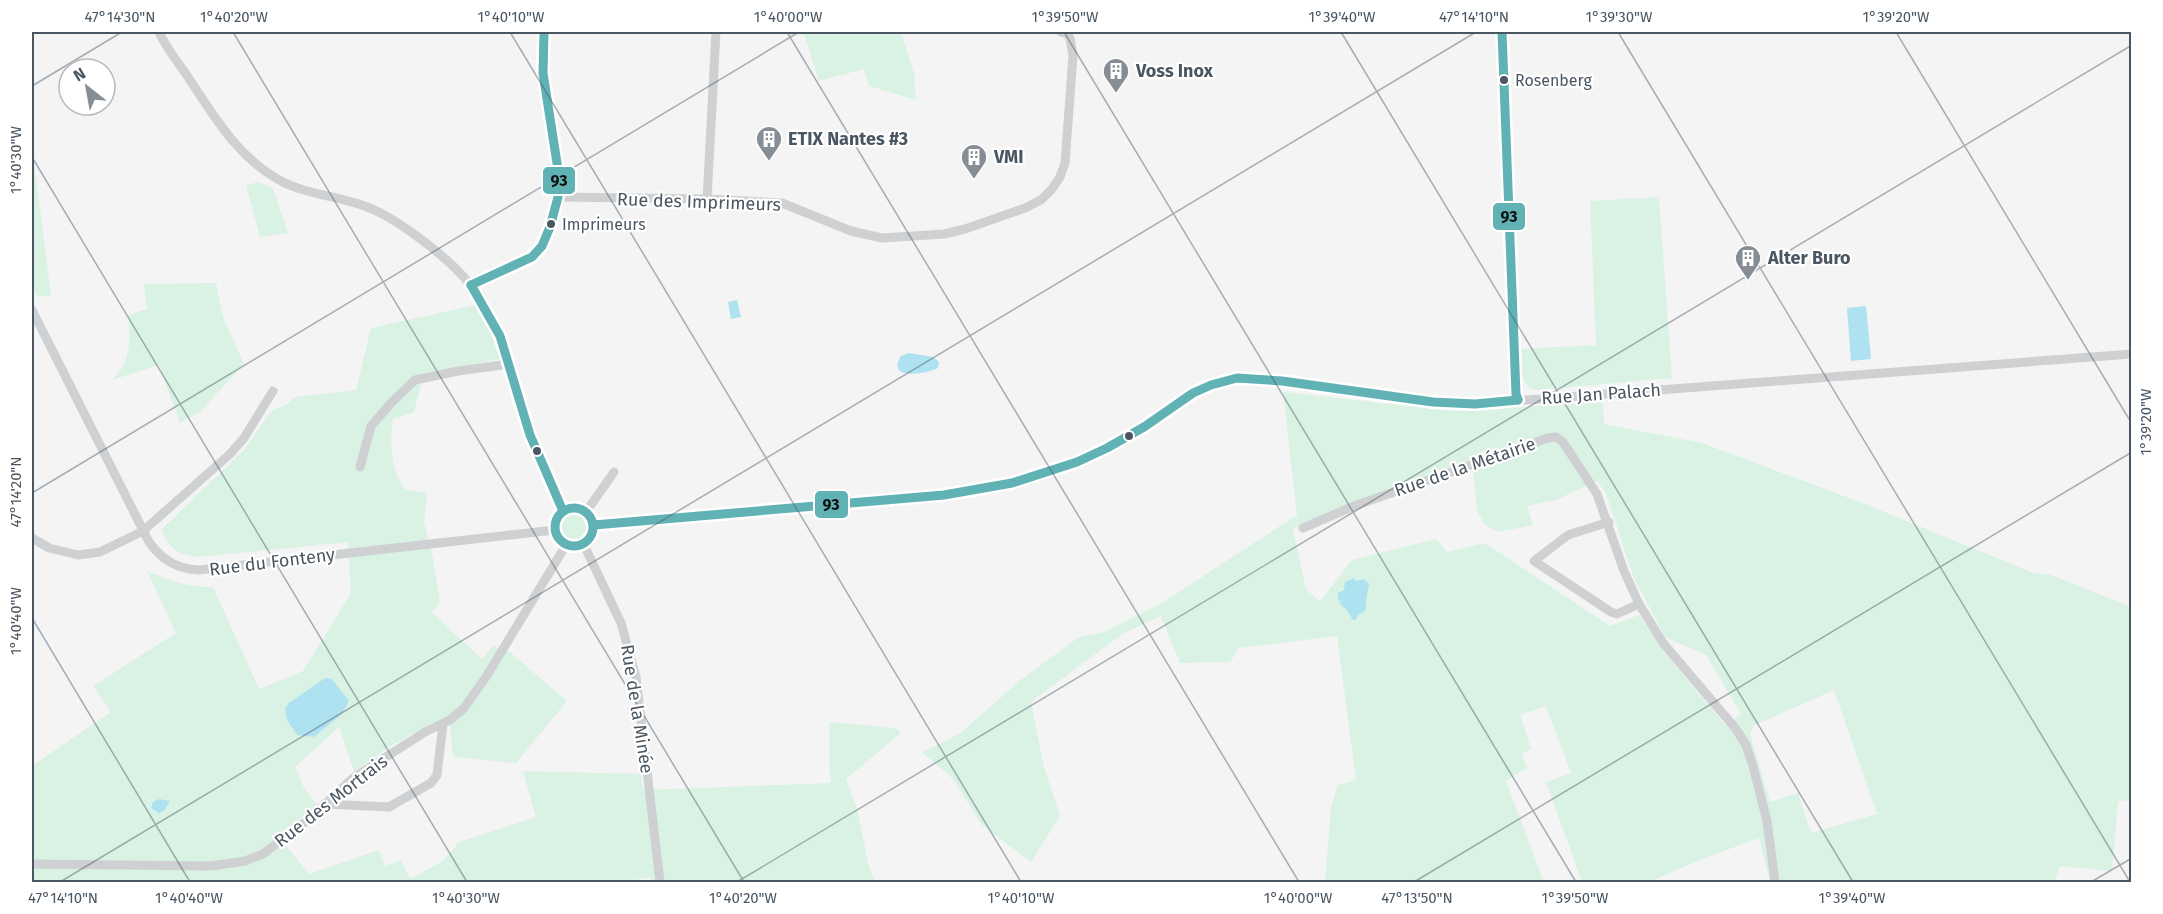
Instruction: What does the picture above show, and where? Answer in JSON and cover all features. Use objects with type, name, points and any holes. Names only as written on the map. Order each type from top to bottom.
[{"type":"street","points":[[159,32],[236,146],[253,162],[281,181],[313,194],[356,203],[391,217],[429,246],[471,285],[500,336],[530,435],[563,512]]},
{"type":"street","points":[[471,285],[532,257],[543,246],[558,197],[559,176],[543,73],[544,32]]},
{"type":"street","points":[[707,199],[716,32]]},
{"type":"street","name":"Rue des Imprimeurs","points":[[558,197],[707,199],[782,203],[851,231],[882,238],[944,234],[965,229],[1041,200],[1060,177],[1065,163],[1073,56],[1070,38],[1066,33],[1061,32]]},
{"type":"street","points":[[1502,32],[1515,385],[1518,400]]},
{"type":"street","name":"Rue du Fonteny","points":[[32,310],[149,542],[162,557],[174,565],[199,570],[555,530]]},
{"type":"street","name":"Rue Jan Palach","points":[[594,525],[944,495],[1012,483],[1077,462],[1107,448],[1144,427],[1193,393],[1237,378],[1282,381],[1433,402],[1475,404],[2132,354]]},
{"type":"street","points":[[360,467],[371,426],[415,380],[509,364]]},
{"type":"street","points":[[32,538],[49,548],[78,555],[100,552],[143,531],[230,454],[244,438],[273,391]]},
{"type":"street","name":"Rue de la Métairie","points":[[1303,528],[1354,506],[1548,438],[1556,437],[1563,442],[1597,494],[1609,522],[1624,571],[1663,643],[1736,729],[1746,745],[1754,766],[1767,821],[1775,882]]},
{"type":"street","points":[[586,512],[614,472]]},
{"type":"street","points":[[572,508],[586,512],[594,525],[591,537],[584,545],[578,547],[566,545],[559,539],[555,530],[556,520],[563,512],[572,508]]},
{"type":"street","points":[[1609,522],[1568,535],[1534,561],[1611,612],[1617,614],[1640,604]]},
{"type":"street","name":"Rue des Mortrais","points":[[32,864],[211,866],[245,861],[263,854],[362,772],[424,732],[443,724],[464,708],[486,677],[566,545]]},
{"type":"street","name":"Rue de la Minée","points":[[584,545],[621,623],[633,668],[660,882]]},
{"type":"street","points":[[324,804],[389,807],[431,783],[436,775],[443,724]]},
{"type":"green space","points":[[901,32],[914,73],[916,100],[869,86],[864,69],[819,81],[804,34]]},
{"type":"green space","points":[[32,146],[51,295],[37,297],[32,285]]},
{"type":"green space","points":[[259,182],[273,188],[288,233],[260,237],[246,185]]},
{"type":"green space","points":[[1659,197],[1672,378],[1536,390],[1529,388],[1522,378],[1521,349],[1596,345],[1590,201]]},
{"type":"green space","points":[[216,283],[223,317],[244,364],[200,412],[180,423],[159,365],[112,380],[123,366],[128,350],[128,315],[147,309],[144,284]]},
{"type":"green space","points":[[476,305],[490,331],[500,359],[424,373],[414,412],[393,419],[394,465],[405,489],[427,493],[424,522],[433,558],[440,603],[431,612],[482,659],[493,646],[511,653],[567,701],[516,763],[453,757],[450,724],[432,723],[389,747],[354,772],[339,727],[295,767],[303,786],[317,805],[279,837],[309,874],[379,850],[385,866],[401,860],[410,879],[443,861],[459,842],[536,817],[523,771],[641,774],[643,790],[831,783],[830,722],[896,728],[901,733],[846,779],[858,812],[868,863],[875,882],[652,882],[650,877],[623,882],[34,882],[32,762],[35,764],[111,712],[93,686],[176,633],[147,571],[187,585],[213,587],[259,689],[303,671],[351,593],[348,542],[198,557],[175,550],[161,530],[244,450],[272,410],[286,405],[295,397],[356,390],[371,328]],"holes":[[[285,709],[329,724],[314,737],[297,735],[287,720]]]},
{"type":"green space","points":[[1283,392],[1452,411],[1603,402],[1604,424],[1702,443],[1860,502],[2031,572],[2051,575],[2131,607],[2131,800],[2118,801],[2112,871],[2060,866],[2054,882],[1770,882],[1759,838],[1649,882],[1582,882],[1546,782],[1571,773],[1546,706],[1520,715],[1531,749],[1522,754],[1527,768],[1506,781],[1544,882],[1325,882],[1331,809],[1337,785],[1356,780],[1337,636],[1239,648],[1230,662],[1180,663],[1161,616],[1124,633],[1031,702],[1044,767],[1060,816],[1031,862],[982,825],[953,779],[922,752],[959,734],[1022,679],[1079,637],[1104,632],[1162,603],[1297,515]],"holes":[[[1472,459],[1477,511],[1485,525],[1498,532],[1533,525],[1527,506],[1556,500],[1597,481],[1606,493],[1633,576],[1665,637],[1706,655],[1741,714],[1726,726],[1664,652],[1639,615],[1610,626],[1485,543],[1447,552],[1436,539],[1352,560],[1320,602],[1306,589],[1293,530],[1302,523]],[[1834,690],[1877,814],[1811,833],[1798,793],[1770,802],[1750,734],[1753,726]]]},
{"type":"green space","points":[[574,513],[584,517],[588,527],[584,537],[574,541],[564,537],[560,527],[564,517]]},
{"type":"water","points":[[737,300],[741,317],[731,319],[728,302]]},
{"type":"water","points":[[1866,306],[1871,359],[1851,361],[1847,308]]},
{"type":"water","points":[[909,353],[933,357],[939,362],[938,368],[909,374],[903,372],[898,369],[898,364],[901,356]]},
{"type":"water","points":[[1354,578],[1356,581],[1364,579],[1369,584],[1365,611],[1353,620],[1339,603],[1342,602],[1338,600],[1338,593],[1344,590],[1345,582]]},
{"type":"water","points":[[325,678],[332,679],[349,701],[342,714],[314,737],[297,735],[287,720],[285,709],[289,703]]},
{"type":"water","points":[[159,799],[170,801],[164,811],[159,813],[151,808],[153,802]]},
{"type":"transit line","name":"93","points":[[471,285],[532,257],[542,246],[550,227],[558,197],[559,176],[543,73],[544,32]]},
{"type":"transit line","name":"93","points":[[1502,32],[1518,400]]},
{"type":"transit line","name":"93","points":[[471,285],[500,336],[530,435],[563,511]]},
{"type":"transit line","name":"93","points":[[594,525],[944,495],[1012,483],[1077,462],[1144,427],[1193,393],[1237,378],[1282,381],[1433,402],[1475,404],[1518,400]]},
{"type":"transit line","name":"93","points":[[574,508],[588,513],[593,527],[588,541],[574,546],[560,541],[555,527],[560,513],[574,508]]},
{"type":"place","name":"Rosenberg","points":[[1504,80]]},
{"type":"place","name":"Voss Inox","points":[[1116,94]]},
{"type":"place","name":"ETIX Nantes #3","points":[[769,162]]},
{"type":"place","name":"VMI","points":[[974,180]]},
{"type":"place","name":"Imprimeurs","points":[[551,224]]},
{"type":"place","name":"Alter Buro","points":[[1748,281]]}]
